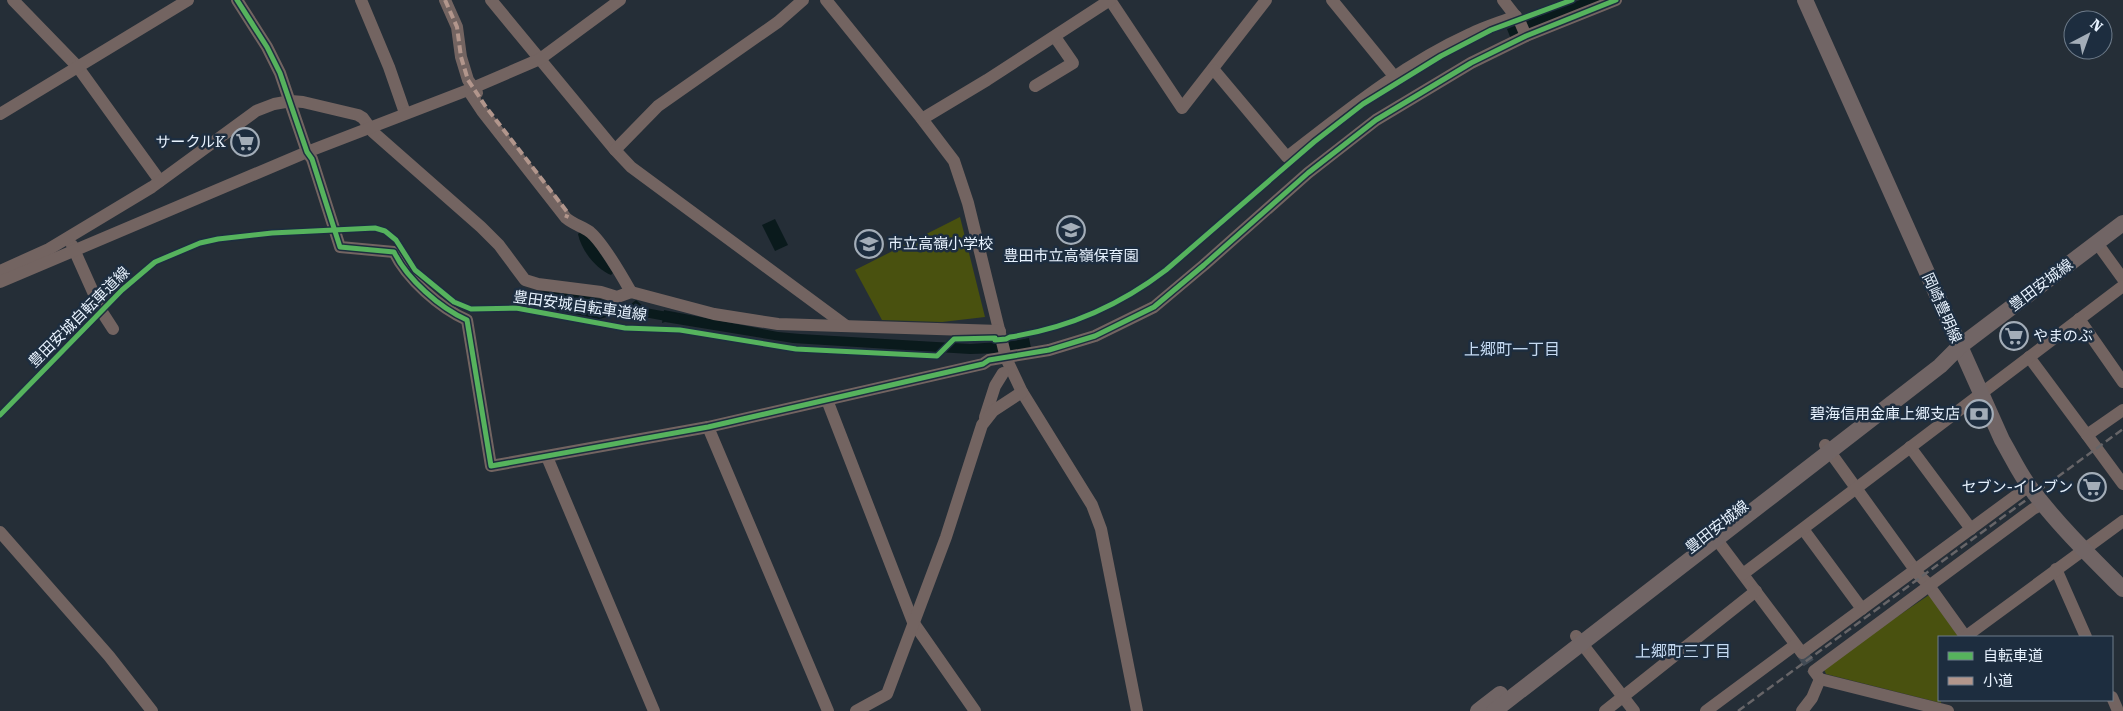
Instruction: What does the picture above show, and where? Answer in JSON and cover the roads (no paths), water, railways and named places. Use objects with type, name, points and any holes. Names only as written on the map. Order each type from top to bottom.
[{"type":"main road","name":"岡崎豊明線","points":[[1805,0],[2002,440],[2029,486],[2083,550],[2123,589]]},
{"type":"main road","name":"豊田安城線","points":[[1478,711],[1578,640],[1828,448],[1938,358],[1959,346],[2123,223]]},
{"type":"main road","name":"豊田安城線","points":[[1494,711],[1578,640]]},
{"type":"street","points":[[13,0],[77,66],[160,182]]},
{"type":"street","points":[[0,114],[23,102],[77,66],[188,0]]},
{"type":"street","points":[[236,0],[267,47],[291,101],[340,247],[394,252],[399,262],[430,296],[452,313],[467,320],[491,466],[708,427],[827,400],[1003,346]]},
{"type":"street","points":[[361,0],[405,113]]},
{"type":"street","points":[[445,0],[457,27],[461,58],[470,89],[568,213],[566,218],[574,225],[590,232],[615,265],[631,292]]},
{"type":"street","points":[[491,0],[615,150],[631,166],[845,325]]},
{"type":"street","points":[[0,282],[307,152],[470,89],[540,59],[619,0]]},
{"type":"street","points":[[615,150],[658,106],[778,22],[803,0]]},
{"type":"street","points":[[826,0],[922,119],[954,162],[968,203],[1003,346],[1022,392],[1097,517],[1104,538],[1136,711]]},
{"type":"street","points":[[922,119],[1055,37],[1110,0],[1182,108],[1214,70],[1266,0]]},
{"type":"street","points":[[1332,0],[1394,76]]},
{"type":"street","points":[[1504,0],[1522,27]]},
{"type":"street","points":[[1214,70],[1287,157],[1346,110],[1394,76],[1470,34],[1522,27],[1616,0]]},
{"type":"street","points":[[0,271],[49,249],[160,182],[256,111],[274,104],[291,101],[351,112],[363,118],[374,132],[481,227],[499,245],[526,280],[538,284],[601,292],[617,297],[631,292],[714,314],[778,324],[845,325],[1003,346],[1049,350],[1095,336],[1154,306],[1212,258],[1308,173],[1376,120],[1471,62],[1522,27]]},
{"type":"street","points":[[1035,86],[1073,64],[1055,37]]},
{"type":"street","points":[[68,238],[102,312],[113,329]]},
{"type":"street","points":[[2097,242],[2123,279]]},
{"type":"street","points":[[1743,574],[2123,286]]},
{"type":"street","points":[[2079,319],[2123,382]]},
{"type":"street","points":[[2029,357],[2123,484]]},
{"type":"street","points":[[856,711],[887,694],[946,537],[995,386],[1003,373]]},
{"type":"street","points":[[982,424],[993,411],[1022,392]]},
{"type":"street","points":[[827,400],[914,622],[975,711]]},
{"type":"street","points":[[2087,435],[2123,410]]},
{"type":"street","points":[[708,427],[828,711]]},
{"type":"street","points":[[1910,446],[1971,529]]},
{"type":"street","points":[[1828,448],[1855,488],[1965,636],[2123,521]]},
{"type":"street","points":[[547,457],[654,711]]},
{"type":"street","points":[[1714,535],[1802,654],[2029,486]]},
{"type":"street","points":[[1947,711],[1820,679],[1814,671],[2033,509],[2044,504]]},
{"type":"street","points":[[1803,529],[1862,609]]},
{"type":"street","points":[[0,532],[109,656],[152,711]]},
{"type":"street","points":[[2056,569],[2086,636]]},
{"type":"street","points":[[1605,711],[1756,592]]},
{"type":"street","points":[[1578,640],[1634,711]]},
{"type":"street","points":[[1706,711],[1795,645]]},
{"type":"street","points":[[1802,711],[1812,698],[1820,679]]},
{"type":"street","points":[[2113,698],[2118,711],[2123,706]]},
{"type":"waterway","points":[[609,310],[642,312],[675,318]]},
{"type":"tunnel","points":[[1802,653],[1814,671]]},
{"type":"railway","points":[[1738,711],[2123,429]]},
{"type":"place","name":"サークルK","points":[[245,142]]},
{"type":"place","name":"豊田市立高嶺保育園","points":[[1071,230]]},
{"type":"place","name":"市立高嶺小学校","points":[[869,244]]},
{"type":"place","name":"やまのぶ","points":[[2014,336]]},
{"type":"place","name":"碧海信用金庫上郷支店","points":[[1979,414]]},
{"type":"place","name":"セブン-イレブン","points":[[2092,487]]},
{"type":"district","name":"上郷町一丁目","points":[[1512,349]]},
{"type":"district","name":"上郷町三丁目","points":[[1683,651]]}]
